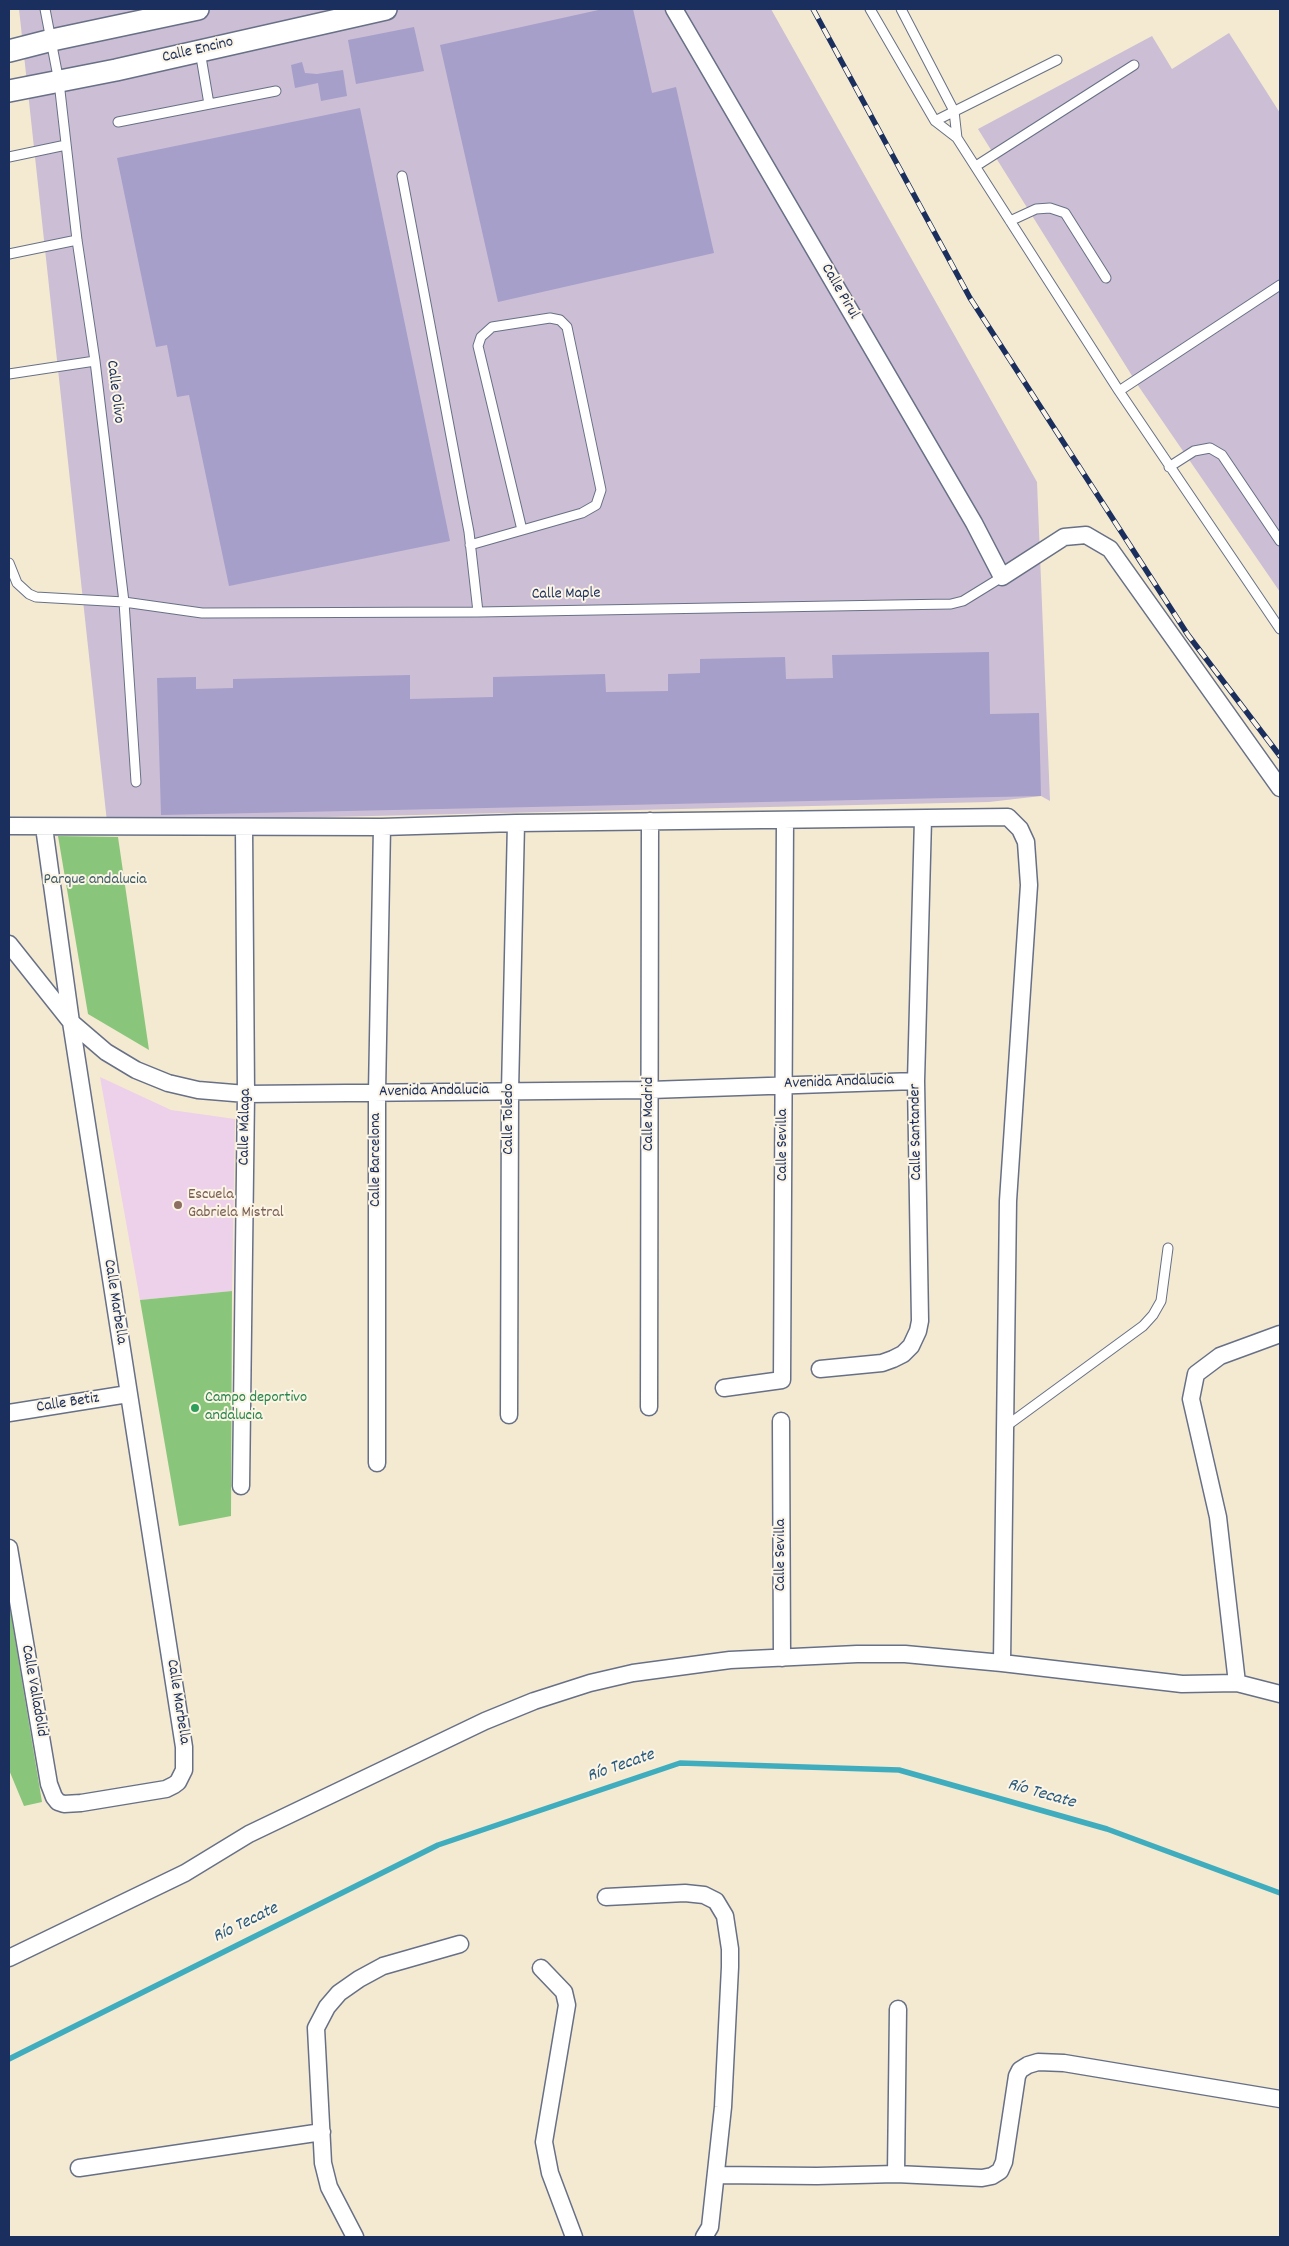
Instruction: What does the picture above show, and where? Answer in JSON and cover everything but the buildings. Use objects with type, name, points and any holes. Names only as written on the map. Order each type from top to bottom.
[{"type":"street","points":[[9,51],[133,19],[198,9]]},
{"type":"street","name":"Calle Pirul","points":[[674,9],[974,523],[1002,577]]},
{"type":"street","name":"Calle Encino","points":[[9,91],[200,51],[321,20],[376,10]]},
{"type":"street","points":[[1002,577],[1064,537],[1086,536],[1110,549],[1280,788]]},
{"type":"street","points":[[9,826],[382,827],[516,823],[1008,817],[1020,829],[1026,842],[1029,885],[1012,1110],[1008,1201],[1002,1663]]},
{"type":"street","name":"Calle Santander","points":[[820,1369],[882,1363],[893,1359],[903,1354],[911,1346],[918,1331],[920,1321],[916,1081],[923,819]]},
{"type":"street","name":"Calle Sevilla","points":[[724,1388],[782,1380],[785,820]]},
{"type":"street","name":"Calle Madrid","points":[[649,1407],[650,821]]},
{"type":"street","name":"Calle Toledo","points":[[509,1415],[510,1091],[516,823]]},
{"type":"street","name":"Calle Marbella","points":[[44,826],[71,1022],[184,1747],[185,1765],[178,1782],[166,1789],[81,1803],[58,1802]]},
{"type":"street","name":"Calle Barcelona","points":[[377,1463],[377,1092],[382,827]]},
{"type":"street","name":"Calle Málaga","points":[[241,1486],[246,1094],[244,828]]},
{"type":"street","name":"Avenida Andalucia","points":[[9,944],[71,1022],[106,1052],[136,1070],[168,1083],[198,1090],[246,1094],[650,1090],[916,1081]]},
{"type":"street","points":[[1237,1683],[1218,1517],[1191,1399],[1196,1374],[1220,1356],[1280,1334]]},
{"type":"street","name":"Calle Betiz","points":[[9,1413],[128,1394]]},
{"type":"street","name":"Calle Sevilla","points":[[781,1421],[782,1658]]},
{"type":"street","name":"Calle Valladolid","points":[[9,1548],[49,1784],[58,1802]]},
{"type":"street","points":[[9,1958],[185,1873],[250,1834],[485,1722],[534,1701],[590,1683],[632,1673],[730,1660],[857,1654],[906,1654],[1182,1684],[1237,1683],[1280,1694]]},
{"type":"street","points":[[606,1897],[685,1893],[704,1895],[716,1901],[725,1916],[730,1949],[730,1967],[723,2107],[710,2227],[704,2237]]},
{"type":"street","points":[[355,2237],[329,2187],[323,2163],[316,2028],[327,2007],[339,1993],[383,1966],[460,1944]]},
{"type":"street","points":[[541,1968],[564,1992],[567,2005],[544,2142],[550,2173],[574,2237]]},
{"type":"street","points":[[896,2174],[898,2010]]},
{"type":"street","points":[[716,2175],[896,2174],[982,2178],[992,2176],[1000,2171],[1004,2162],[1017,2076],[1020,2070],[1038,2062],[1064,2063],[1280,2099]]},
{"type":"street","points":[[79,2168],[322,2132]]},
{"type":"lane","name":"Calle Olivo","points":[[44,9],[52,40],[59,82],[77,240],[95,360],[124,602],[136,782]]},
{"type":"lane","points":[[870,9],[936,121],[957,138],[976,166],[1118,391],[1280,629]]},
{"type":"lane","points":[[901,9],[954,111],[957,138]]},
{"type":"lane","points":[[200,51],[209,104]]},
{"type":"lane","points":[[936,121],[1057,60]]},
{"type":"lane","points":[[976,166],[1134,65]]},
{"type":"lane","points":[[118,122],[276,91]]},
{"type":"lane","points":[[9,157],[66,145]]},
{"type":"lane","points":[[402,176],[470,545],[478,612]]},
{"type":"lane","points":[[1010,221],[1036,209],[1050,208],[1065,214],[1106,278]]},
{"type":"lane","points":[[9,254],[77,240]]},
{"type":"lane","points":[[1118,391],[1280,286]]},
{"type":"lane","points":[[470,545],[582,513],[596,505],[601,490],[567,327],[560,320],[550,318],[492,327],[481,337],[478,346],[522,530]]},
{"type":"lane","points":[[9,374],[95,360]]},
{"type":"lane","points":[[1169,467],[1194,451],[1210,448],[1222,455],[1280,542]]},
{"type":"lane","name":"Calle Maple","points":[[9,563],[17,583],[29,594],[36,597],[124,602],[202,613],[478,612],[951,604],[963,601],[1002,577]]},
{"type":"lane","points":[[1005,1427],[1143,1326],[1153,1316],[1161,1301],[1168,1248]]},
{"type":"shaded area","points":[[19,9],[771,9],[1037,482],[1050,801],[1041,796],[989,802],[107,822]]},
{"type":"shaded area","points":[[1229,33],[1280,113],[1280,592],[1139,387],[978,129],[1152,36],[1172,69]]},
{"type":"shaded area","name":"Escuela Gabriela Mistral","points":[[100,1077],[171,1110],[235,1119],[232,1291],[140,1300]]},
{"type":"green space","name":"Parque andalucia","points":[[58,836],[118,837],[149,1050],[88,1014]]},
{"type":"green space","name":"Campo deportivo andalucia","points":[[232,1291],[231,1516],[179,1526],[140,1300]]},
{"type":"green space","points":[[9,1603],[42,1802],[24,1806],[9,1770]]},
{"type":"waterway","name":"Río Tecate","points":[[9,2059],[438,1845],[680,1763],[899,1770],[1107,1829],[1280,1893]]},
{"type":"railway","points":[[813,9],[970,298],[1188,635],[1280,756]]},
{"type":"place","name":"Escuela Gabriela Mistral","points":[[178,1205]]},
{"type":"place","name":"Campo deportivo andalucia","points":[[195,1408]]}]
